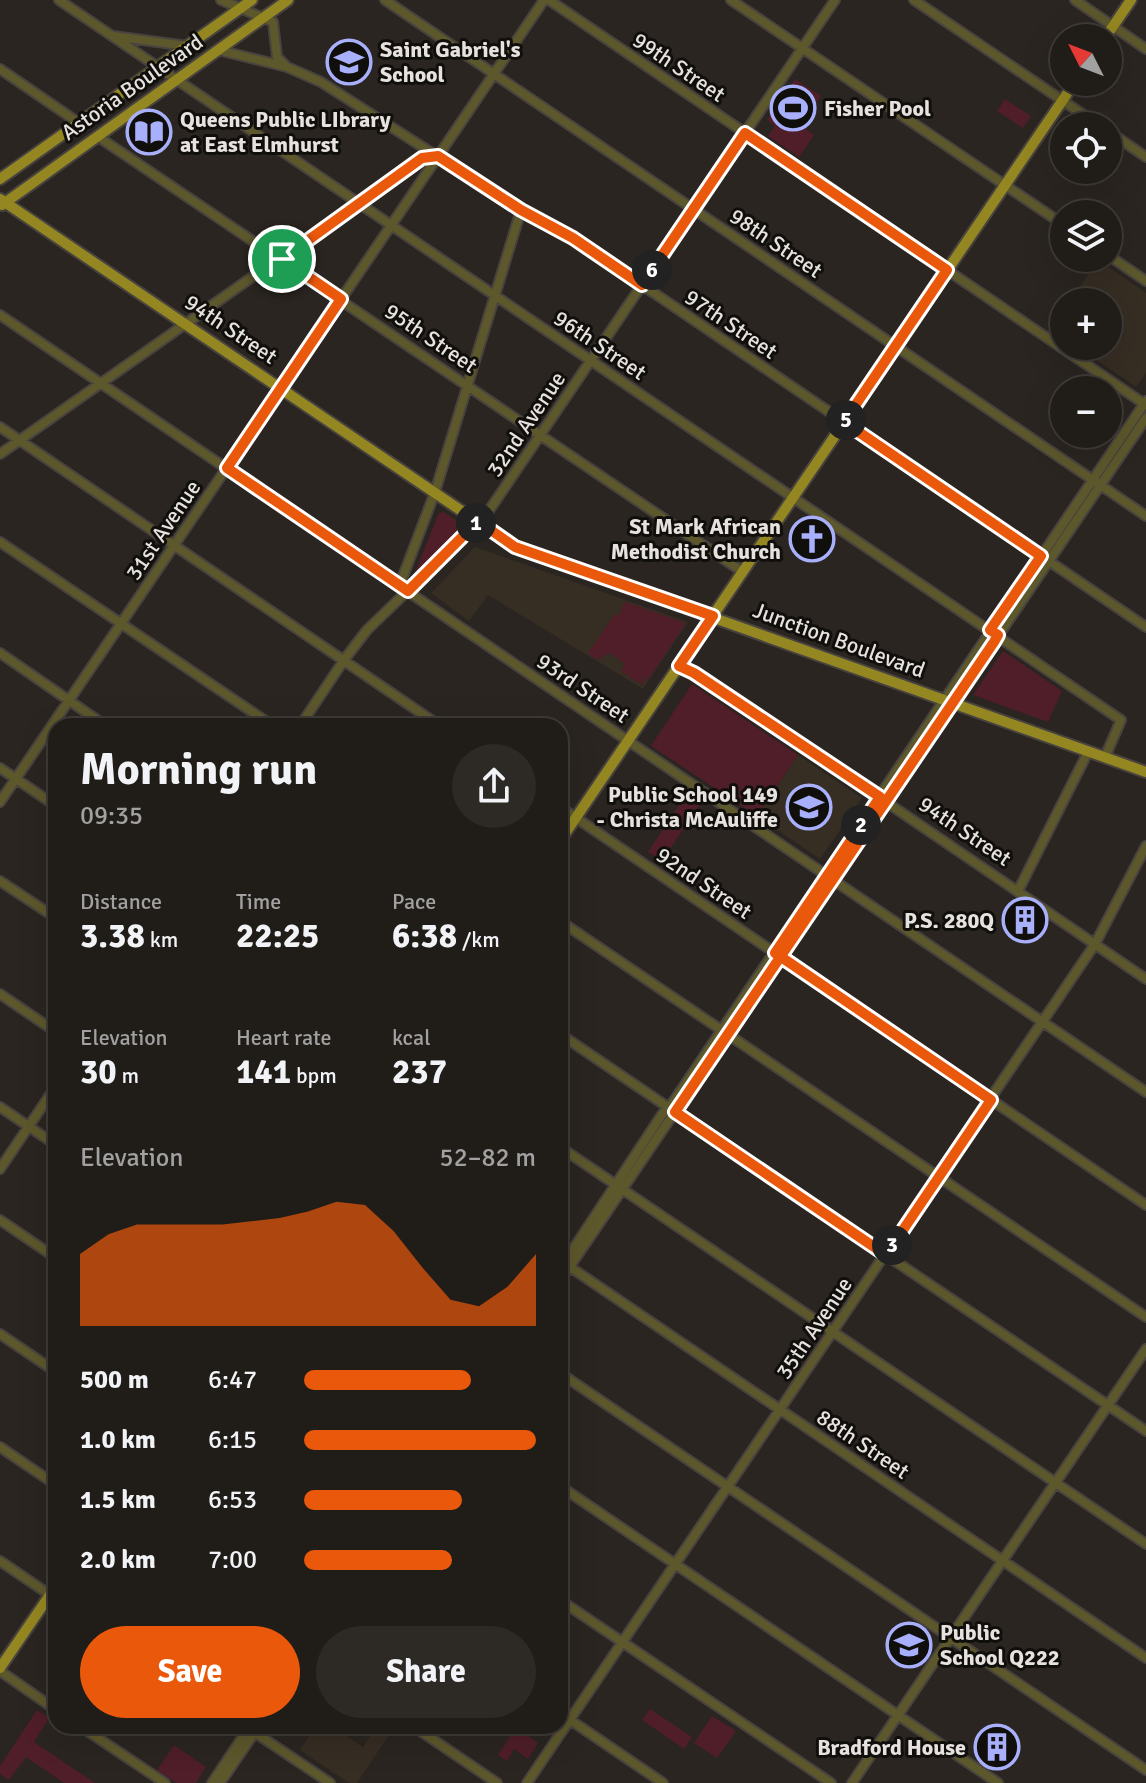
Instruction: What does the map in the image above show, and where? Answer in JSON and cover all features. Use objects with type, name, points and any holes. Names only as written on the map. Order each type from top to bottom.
[{"type":"main road","name":"Astoria Boulevard","points":[[0,179],[252,0]]},
{"type":"main road","name":"Astoria Boulevard","points":[[2,202],[288,0]]},
{"type":"main road","points":[[1114,24],[1131,0]]},
{"type":"main road","points":[[568,830],[1066,96]]},
{"type":"main road","name":"94th Street","points":[[2,202],[478,521]]},
{"type":"main road","name":"Junction Boulevard","points":[[478,521],[515,547],[1146,772]]},
{"type":"main road","points":[[0,1670],[48,1602]]},
{"type":"street","name":"96th Street","points":[[59,0],[1121,720],[1105,757]]},
{"type":"street","points":[[221,0],[273,22],[277,57],[287,67]]},
{"type":"street","name":"98th Street","points":[[385,0],[1146,516]]},
{"type":"street","name":"31st Avenue","points":[[57,718],[546,0]]},
{"type":"street","name":"99th Street","points":[[546,0],[1145,403]]},
{"type":"street","points":[[731,0],[1050,216]]},
{"type":"street","name":"32nd Avenue","points":[[305,718],[367,630],[486,515],[835,0]]},
{"type":"street","points":[[914,0],[1079,112]]},
{"type":"street","points":[[1075,0],[1110,24]]},
{"type":"street","points":[[1122,32],[1146,49]]},
{"type":"street","points":[[111,36],[187,46]]},
{"type":"street","name":"97th Street","points":[[218,50],[287,67],[321,82],[521,210],[573,238],[1146,627]]},
{"type":"street","points":[[0,69],[79,123]]},
{"type":"street","name":"95th Street","points":[[97,136],[743,572]]},
{"type":"street","points":[[1122,141],[1146,157]]},
{"type":"street","points":[[0,454],[422,158],[438,156]]},
{"type":"street","points":[[408,591],[402,579],[435,492],[521,210]]},
{"type":"street","points":[[1122,265],[1146,281]]},
{"type":"street","name":"93rd Street","points":[[0,315],[1146,1092]]},
{"type":"street","points":[[568,1259],[620,1188],[830,877],[1096,482],[1145,403]]},
{"type":"street","points":[[1096,482],[1146,418]]},
{"type":"street","points":[[0,427],[428,718]]},
{"type":"street","points":[[0,542],[261,718]]},
{"type":"street","points":[[0,653],[94,718]]},
{"type":"street","name":"94th Street","points":[[679,666],[882,799],[1146,979]]},
{"type":"street","name":"31st Avenue","points":[[0,802],[48,732]]},
{"type":"street","points":[[1018,891],[1088,752]]},
{"type":"street","points":[[0,768],[48,801]]},
{"type":"street","name":"92nd Street","points":[[568,812],[1146,1205]]},
{"type":"street","name":"35th Avenue","points":[[568,1723],[1095,944],[1142,863],[1146,846]]},
{"type":"street","points":[[0,881],[48,913]]},
{"type":"street","points":[[568,926],[1146,1317]]},
{"type":"street","points":[[0,994],[48,1027]]},
{"type":"street","points":[[568,1039],[1146,1431]]},
{"type":"street","points":[[0,1169],[48,1098]]},
{"type":"street","points":[[0,1107],[48,1139]]},
{"type":"street","points":[[568,1152],[1146,1544]]},
{"type":"street","points":[[0,1220],[48,1253]]},
{"type":"street","name":"88th Street","points":[[568,1267],[1146,1658]]},
{"type":"street","points":[[0,1334],[48,1367]]},
{"type":"street","points":[[852,1783],[1146,1349]]},
{"type":"street","points":[[568,1378],[1146,1770]]},
{"type":"street","points":[[0,1447],[48,1480]]},
{"type":"street","points":[[568,1491],[998,1783]]},
{"type":"street","points":[[0,1561],[48,1589]]},
{"type":"street","points":[[568,1605],[831,1783]]},
{"type":"street","points":[[0,1670],[48,1704]]},
{"type":"street","points":[[570,1720],[663,1783]]},
{"type":"street","points":[[92,1734],[165,1783]]},
{"type":"street","points":[[212,1783],[248,1734]]},
{"type":"street","points":[[220,1783],[249,1734]]},
{"type":"street","points":[[261,1734],[330,1783]]},
{"type":"street","points":[[425,1734],[497,1783]]},
{"type":"street","name":"35th Avenue","points":[[527,1783],[560,1734]]},
{"type":"shaded area","name":"Fisher Pool","points":[[795,79],[821,96],[800,125],[814,135],[799,157],[768,136],[775,126],[767,120]]},
{"type":"shaded area","points":[[795,87],[813,99],[798,121],[780,109]]},
{"type":"shaded area","points":[[1005,99],[1031,116],[1023,128],[997,111]]},
{"type":"shaded area","points":[[1090,272],[1115,272],[1146,293],[1146,373],[1136,387],[1096,360],[1122,360],[1122,288],[1079,288]]},
{"type":"shaded area","points":[[444,512],[459,522],[460,527],[414,575],[439,513]]},
{"type":"shaded area","points":[[475,547],[688,622],[643,689],[488,595],[469,621],[431,593]]},
{"type":"shaded area","points":[[625,602],[686,623],[647,682],[643,675],[643,686],[621,671],[625,664],[610,653],[597,660],[588,653],[615,614],[618,616]]},
{"type":"shaded area","points":[[1003,651],[1062,691],[1048,722],[973,695]]},
{"type":"shaded area","points":[[692,684],[798,755],[757,816],[651,746]]},
{"type":"shaded area","name":"Public School 149 - Christa McAuliffe","points":[[798,755],[862,798],[820,859],[757,816]]},
{"type":"shaded area","points":[[686,795],[700,804],[662,861],[648,852]]},
{"type":"shaded area","points":[[650,1709],[692,1737],[684,1749],[642,1720]]},
{"type":"shaded area","points":[[37,1710],[48,1720],[34,1742],[95,1783],[64,1783],[26,1757],[9,1780],[0,1774],[0,1766]]},
{"type":"shaded area","points":[[712,1716],[736,1731],[717,1758],[694,1743]]},
{"type":"shaded area","points":[[311,1734],[343,1734],[363,1747],[372,1734],[390,1734],[357,1783],[349,1783],[300,1750]]},
{"type":"shaded area","points":[[512,1734],[525,1734],[538,1743],[528,1759],[514,1749],[507,1761],[498,1755]]},
{"type":"shaded area","points":[[174,1745],[206,1767],[196,1783],[176,1783],[157,1770]]},
{"type":"place","name":"Saint Gabriel's School","points":[[349,62]]},
{"type":"place","name":"Fisher Pool","points":[[793,108]]},
{"type":"place","name":"Queens Public LIbrary at East Elmhurst","points":[[149,132]]},
{"type":"place","name":"St Mark African Methodist Church","points":[[812,539]]},
{"type":"place","name":"Public School 149 - Christa McAuliffe","points":[[809,807]]},
{"type":"place","name":"P.S. 280Q","points":[[1025,920]]},
{"type":"place","name":"Public School Q222","points":[[909,1645]]},
{"type":"place","name":"Bradford House","points":[[997,1747]]},
{"type":"route","points":[[282,259],[341,299],[227,468],[408,591],[478,521],[515,547],[713,616],[679,666],[880,797],[775,953],[780,956],[991,1100],[886,1255],[675,1112],[780,956],[994,642],[998,635],[990,630],[1041,556],[844,422],[947,270],[745,133],[642,285],[573,238],[521,210],[438,156],[422,158],[282,259]]}]
